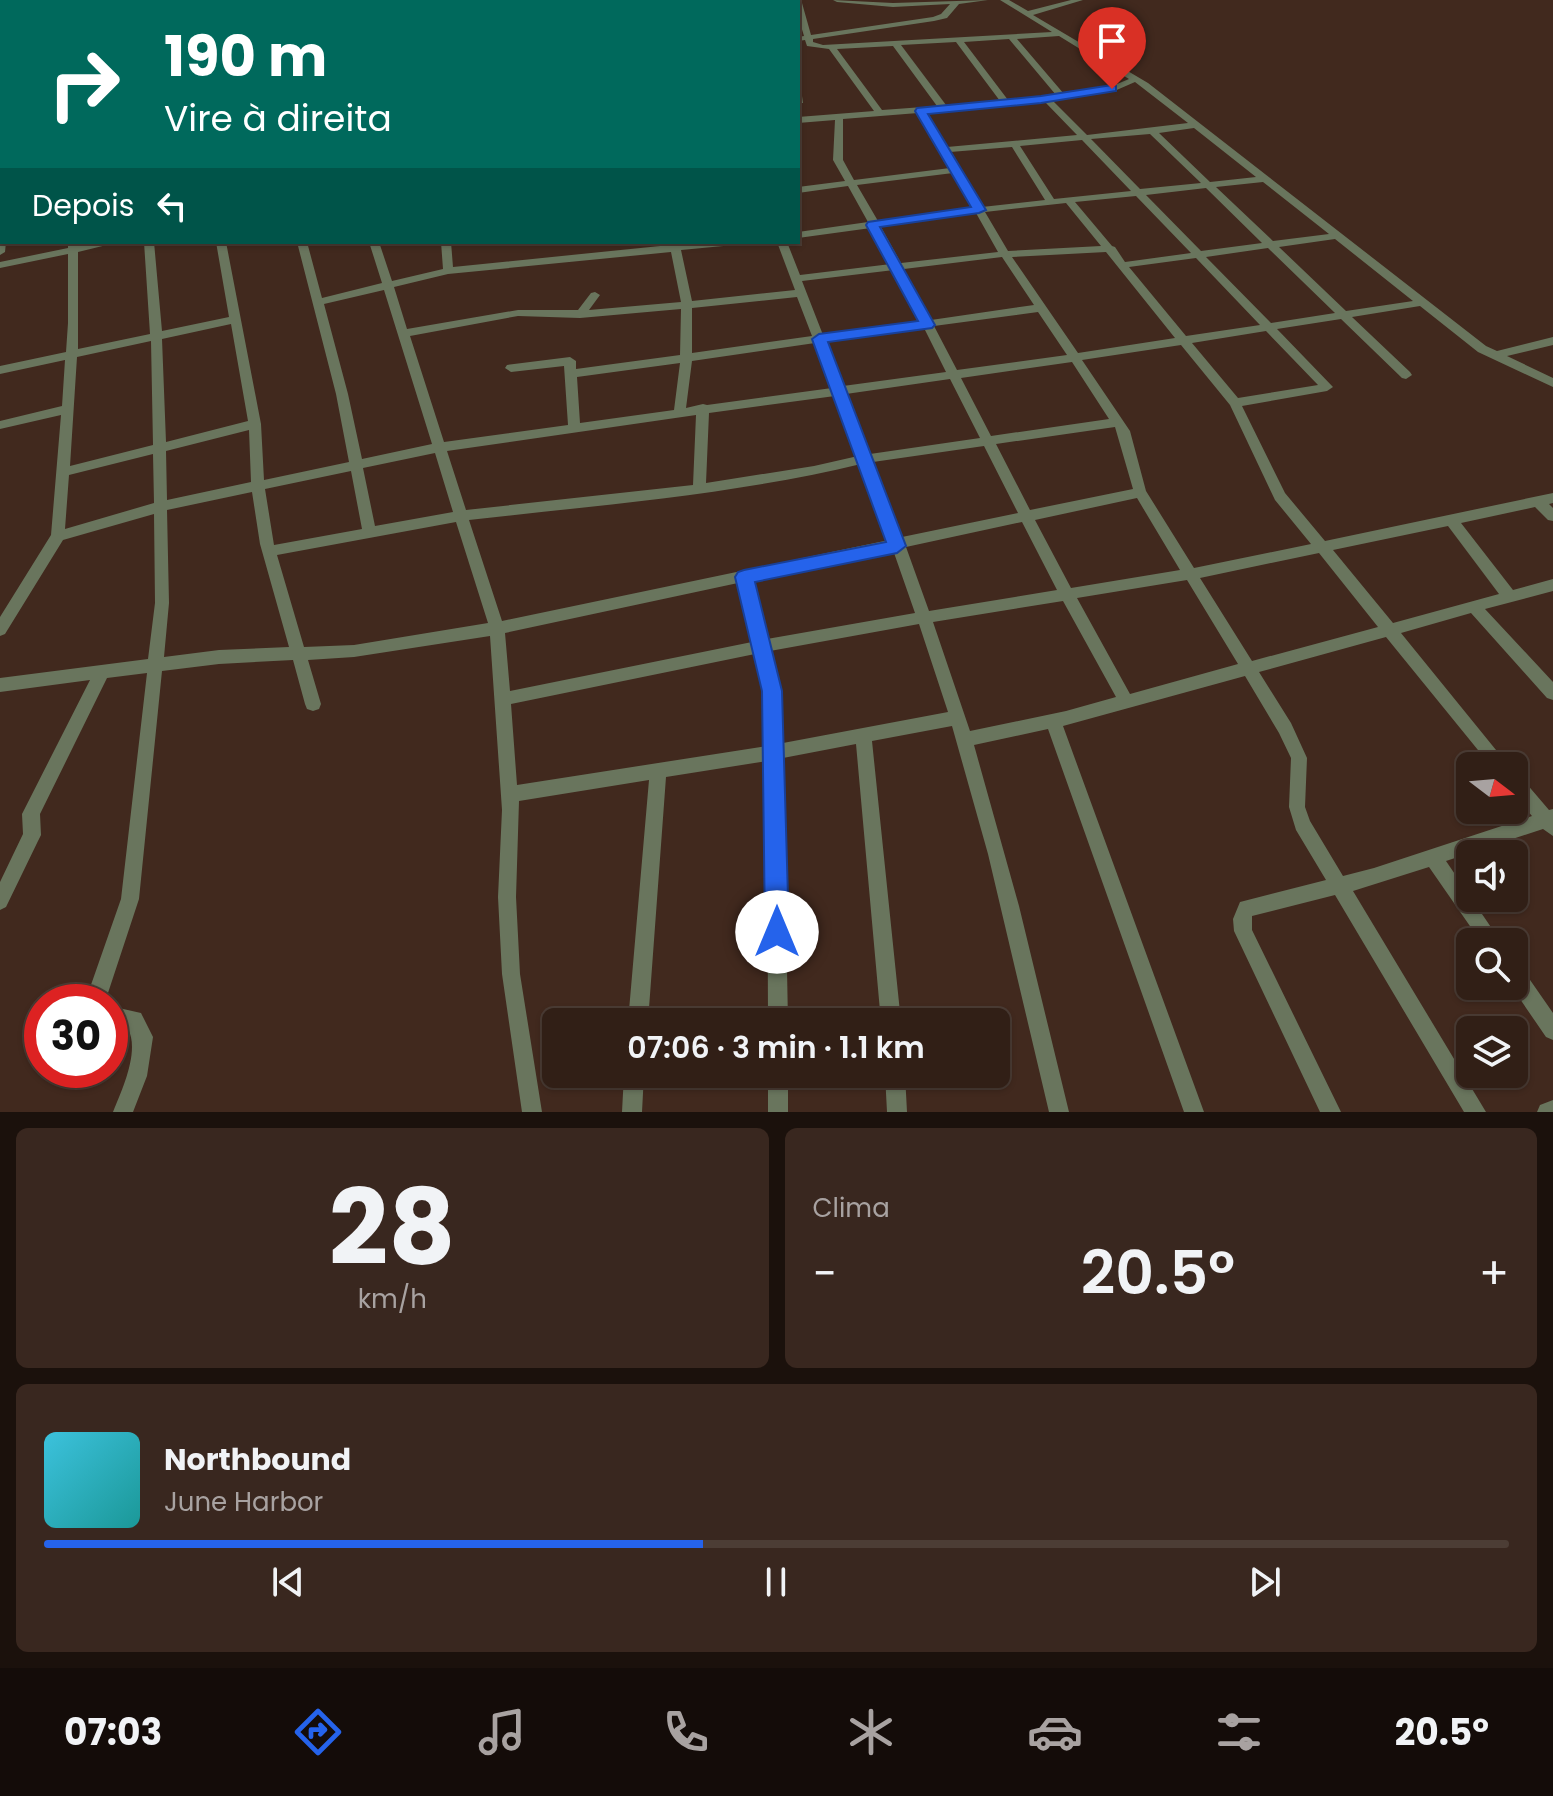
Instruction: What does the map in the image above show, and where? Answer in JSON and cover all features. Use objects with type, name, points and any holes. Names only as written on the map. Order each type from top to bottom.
[{"type":"street","points":[[837,0],[893,5],[984,0]]},
{"type":"street","points":[[1004,0],[1135,79],[1420,303],[1494,356],[1553,383]]},
{"type":"street","points":[[1027,14],[1079,0]]},
{"type":"street","points":[[803,38],[934,19],[944,16],[956,2]]},
{"type":"street","points":[[800,16],[803,38],[810,44],[831,46],[1061,34]]},
{"type":"street","points":[[1011,37],[1062,97]]},
{"type":"street","points":[[958,39],[1006,103]]},
{"type":"street","points":[[895,43],[944,109]]},
{"type":"street","points":[[831,46],[880,114]]},
{"type":"street","points":[[800,120],[1047,99],[1112,89],[1135,79]]},
{"type":"street","points":[[1047,99],[1327,387],[1235,403]]},
{"type":"street","points":[[921,111],[1005,254],[1072,358],[1118,422],[1133,458],[1140,492],[1285,728],[1299,758],[1297,807],[1302,824],[1476,1112]]},
{"type":"street","points":[[839,117],[838,160],[953,373],[1064,595],[1126,701]]},
{"type":"street","points":[[943,150],[1196,125]]},
{"type":"street","points":[[1152,131],[1406,375]]},
{"type":"street","points":[[1014,143],[1052,203]]},
{"type":"street","points":[[800,190],[955,170]]},
{"type":"street","points":[[800,235],[979,210],[1263,179]]},
{"type":"street","points":[[1069,201],[1235,403],[1280,496],[1490,752]]},
{"type":"street","points":[[1124,265],[1335,236]]},
{"type":"street","points":[[0,265],[74,246],[94,244]]},
{"type":"street","points":[[101,984],[130,899],[162,603],[157,335],[149,244]]},
{"type":"street","points":[[221,244],[255,424],[258,488],[269,551],[313,704]]},
{"type":"street","points":[[303,244],[358,463],[370,533]]},
{"type":"street","points":[[375,244],[497,628],[510,794],[507,897],[511,974],[532,1112]]},
{"type":"street","points":[[446,244],[448,271]]},
{"type":"street","points":[[318,302],[448,271],[598,248],[694,244]]},
{"type":"street","points":[[783,244],[897,546],[957,718],[1059,1112]]},
{"type":"street","points":[[674,245],[687,304],[686,358],[680,411]]},
{"type":"street","points":[[0,630],[58,536],[71,354],[74,246]]},
{"type":"street","points":[[404,333],[518,313],[544,311],[580,315],[687,304],[896,267],[1005,254],[1111,249]]},
{"type":"street","points":[[580,315],[595,295]]},
{"type":"street","points":[[58,536],[159,507],[441,447],[1072,358],[1420,303]]},
{"type":"street","points":[[571,374],[1040,308]]},
{"type":"street","points":[[0,370],[236,319]]},
{"type":"street","points":[[1494,356],[1553,341]]},
{"type":"street","points":[[511,368],[570,361],[574,427]]},
{"type":"street","points":[[699,489],[703,408]]},
{"type":"street","points":[[0,425],[67,409]]},
{"type":"street","points":[[269,551],[462,516],[699,489],[814,471],[864,459],[1118,422]]},
{"type":"street","points":[[64,472],[255,424]]},
{"type":"street","points":[[0,685],[269,653],[300,655],[354,651],[497,628],[897,546],[1140,492]]},
{"type":"street","points":[[503,699],[762,645],[1190,574],[1546,499],[1553,516]]},
{"type":"street","points":[[1451,519],[1510,597]]},
{"type":"street","points":[[744,577],[772,691],[778,1008]]},
{"type":"street","points":[[964,740],[1053,721],[1553,585]]},
{"type":"street","points":[[1474,607],[1553,693]]},
{"type":"street","points":[[0,901],[32,835],[31,814],[102,672]]},
{"type":"street","points":[[510,794],[775,752],[957,718]]},
{"type":"street","points":[[1053,721],[1194,1112]]},
{"type":"street","points":[[863,736],[890,1008]]},
{"type":"street","points":[[639,1008],[658,771]]},
{"type":"street","points":[[1331,1112],[1243,931],[1242,919],[1246,908],[1339,887],[1550,821],[1528,797]]},
{"type":"street","points":[[1433,858],[1482,928]]},
{"type":"street","points":[[1528,994],[1553,1030]]},
{"type":"street","points":[[123,1112],[137,1076],[143,1037],[134,1020],[128,1019]]},
{"type":"street","points":[[632,1112],[633,1088]]},
{"type":"street","points":[[778,1088],[778,1112]]},
{"type":"street","points":[[896,1088],[897,1112]]},
{"type":"street","points":[[1547,1112],[1553,1110]]},
{"type":"route","points":[[777,932],[772,691],[744,577],[897,546],[819,339],[927,325],[872,225],[979,210],[921,111],[1041,100],[1112,89]]}]
